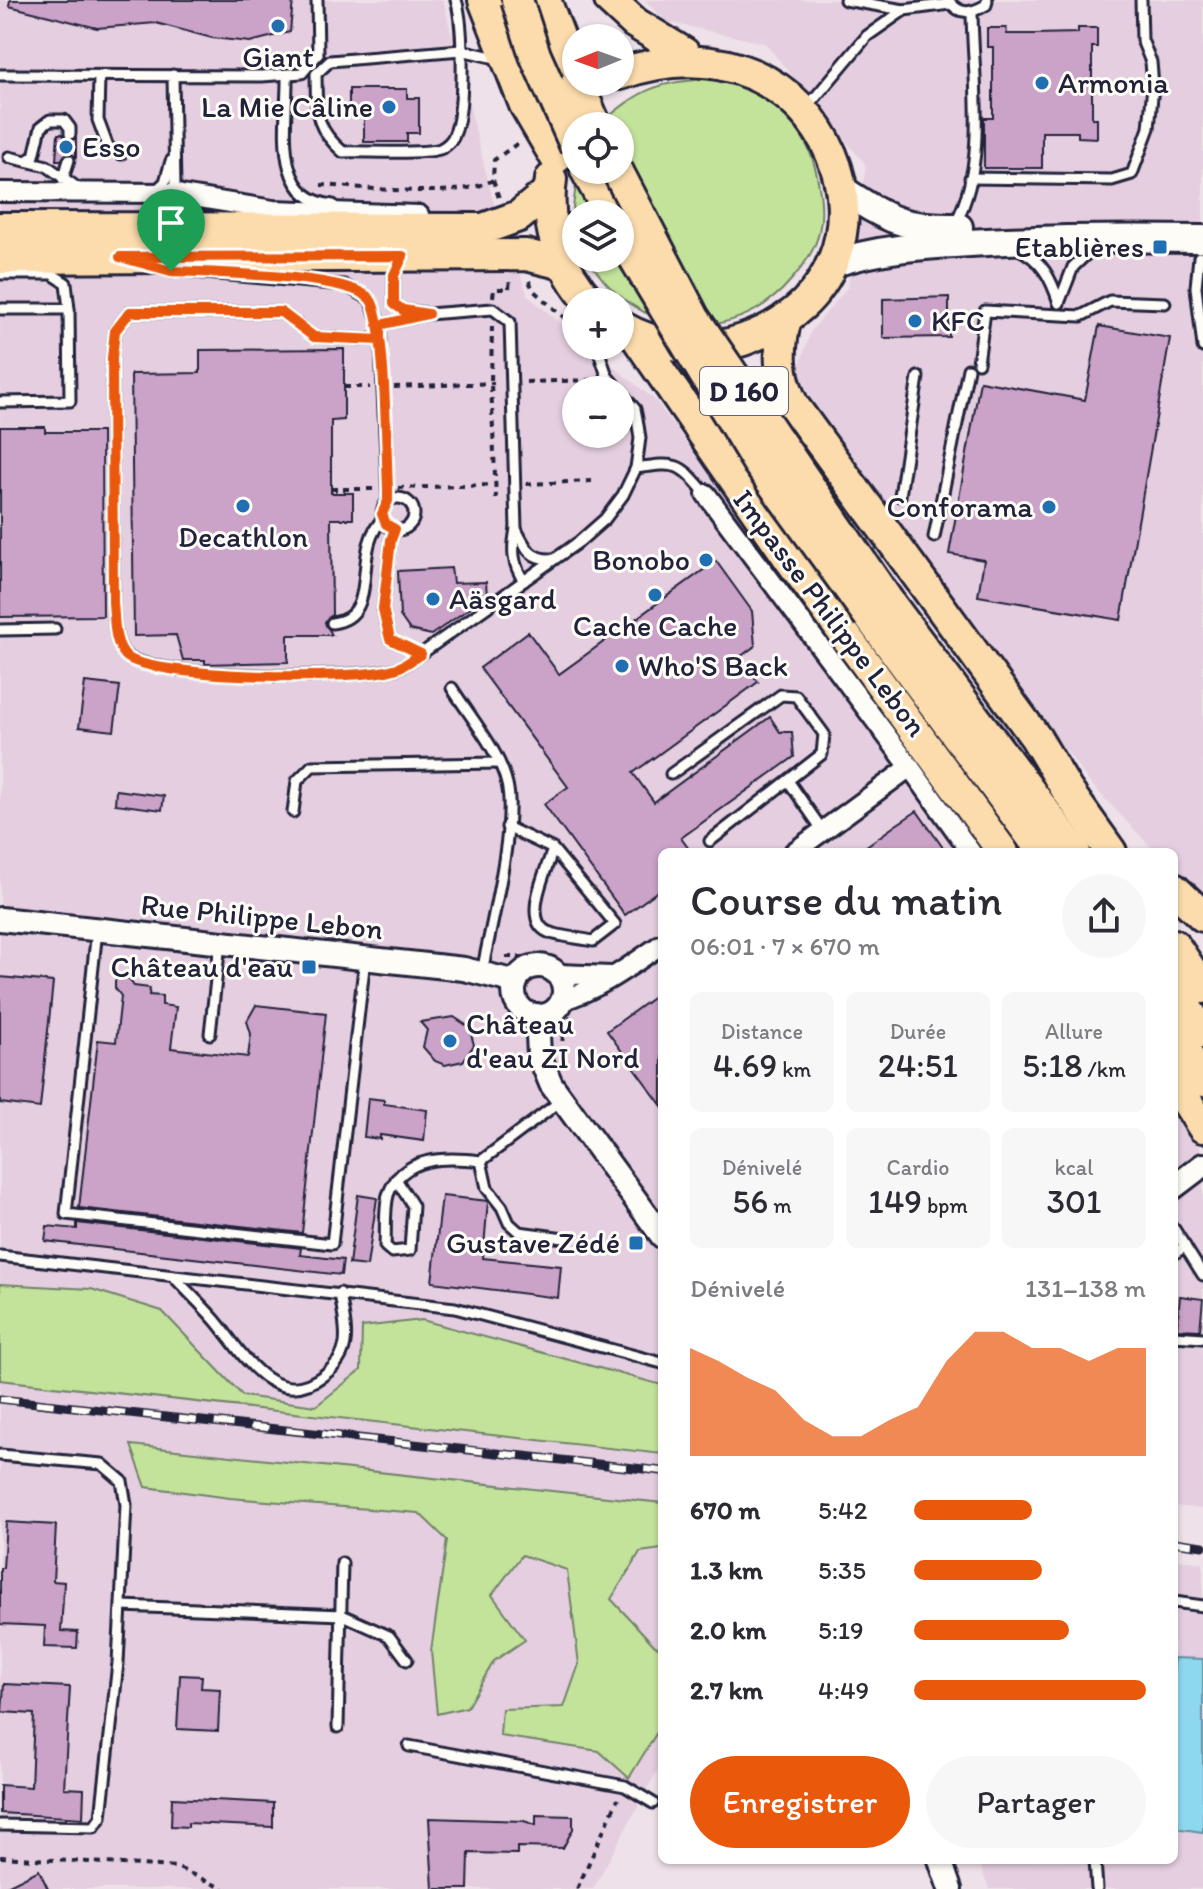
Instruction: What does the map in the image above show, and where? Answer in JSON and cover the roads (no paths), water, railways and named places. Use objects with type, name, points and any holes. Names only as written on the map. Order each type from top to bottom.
[{"type":"main road","points":[[484,0],[538,130],[562,149]]},
{"type":"main road","points":[[517,0],[562,139]]},
{"type":"main road","points":[[545,0],[562,44]]},
{"type":"main road","points":[[618,8],[684,53]]},
{"type":"main road","points":[[634,67],[649,60],[684,53],[731,57],[753,64],[793,89],[809,105],[833,145],[843,190],[843,216],[829,265],[811,294],[786,318],[744,339],[697,348],[665,345],[634,334]]},
{"type":"main road","points":[[580,112],[593,96]]},
{"type":"main road","points":[[0,228],[483,229],[519,216],[549,191],[562,161]]},
{"type":"main road","name":"D 160","points":[[624,184],[694,318],[879,608],[1040,848]]},
{"type":"main road","points":[[843,190],[887,219],[917,227],[1200,244]]},
{"type":"main road","points":[[549,191],[552,228],[562,261]]},
{"type":"main road","points":[[829,265],[857,255],[899,248],[1002,241],[1103,238],[1200,244]]},
{"type":"main road","points":[[0,258],[513,255],[562,264]]},
{"type":"main road","name":"D 160","points":[[634,257],[758,463],[1072,848]]},
{"type":"main road","name":"D 160","points":[[786,318],[779,356],[783,384],[793,405],[1036,738]]},
{"type":"main road","points":[[634,341],[1000,848]]},
{"type":"main road","points":[[1036,738],[1067,790],[1108,848]]},
{"type":"main road","points":[[1036,738],[1132,848]]},
{"type":"main road","points":[[1178,893],[1203,916]]},
{"type":"main road","points":[[1178,951],[1203,988]]},
{"type":"main road","points":[[1178,995],[1203,1033]]},
{"type":"main road","points":[[1178,1040],[1203,1081]]},
{"type":"main road","points":[[1178,1088],[1203,1127]]},
{"type":"street","points":[[0,192],[195,196],[273,210],[456,216],[483,229]]},
{"type":"street","name":"Impasse Philippe Lebon","points":[[706,494],[968,848]]},
{"type":"street","name":"Impasse Philippe Lebon","points":[[800,848],[910,767]]},
{"type":"street","name":"Rue Philippe Lebon","points":[[0,919],[365,958],[482,973],[516,982]]},
{"type":"street","points":[[612,976],[557,966],[538,966],[524,971],[516,982],[516,1000],[521,1008],[537,1015],[549,1014],[563,1000],[596,990],[658,947]]},
{"type":"street","points":[[557,966],[564,987],[563,1000]]},
{"type":"street","points":[[537,1015],[539,1055],[544,1072],[658,1231]]},
{"type":"street","points":[[1178,1184],[1203,1165]]},
{"type":"street","points":[[938,1864],[940,1889]]},
{"type":"street","points":[[940,1864],[950,1889]]},
{"type":"lane","points":[[302,73],[318,54],[317,0]]},
{"type":"lane","points":[[316,74],[318,123],[327,138],[343,152],[440,150],[454,138],[459,117],[461,50],[456,0]]},
{"type":"lane","points":[[845,0],[904,10],[950,2],[960,11],[972,13],[986,5],[987,0]]},
{"type":"lane","points":[[970,178],[1112,180],[1132,174],[1149,128],[1153,86],[1151,62],[1142,40],[1141,0]]},
{"type":"lane","points":[[809,105],[867,36],[904,10]]},
{"type":"lane","points":[[953,227],[964,208],[975,140],[972,13]]},
{"type":"lane","points":[[0,75],[287,76],[316,74],[330,61],[461,50],[507,60]]},
{"type":"lane","points":[[173,75],[175,188],[195,196]]},
{"type":"lane","points":[[99,76],[98,120],[108,147],[121,154]]},
{"type":"lane","points":[[287,76],[287,161],[295,184],[304,196],[327,205],[428,213]]},
{"type":"lane","points":[[26,161],[34,156],[41,127],[50,120],[64,120],[70,134]]},
{"type":"lane","points":[[142,193],[154,192],[165,182],[173,154]]},
{"type":"lane","points":[[9,157],[47,166],[85,193]]},
{"type":"lane","points":[[63,179],[69,160]]},
{"type":"lane","points":[[1002,241],[1029,254],[1050,275],[1059,303],[1073,267],[1103,238]]},
{"type":"lane","points":[[1200,244],[1196,287],[1203,347]]},
{"type":"lane","points":[[403,256],[394,275],[394,304],[403,310],[428,314]]},
{"type":"lane","points":[[120,257],[159,267]]},
{"type":"lane","points":[[171,271],[344,285],[370,299],[380,325],[388,488],[388,501],[382,509],[383,519],[395,529]]},
{"type":"lane","points":[[0,274],[52,274],[66,283],[70,401],[0,402]]},
{"type":"lane","points":[[978,363],[985,311],[1081,316],[1110,301],[1165,303]]},
{"type":"lane","points":[[0,309],[69,309]]},
{"type":"lane","points":[[380,325],[428,314],[493,309],[510,322],[516,529],[514,563],[524,581]]},
{"type":"lane","points":[[380,340],[314,337],[281,312],[130,312],[115,331],[112,358],[113,603],[117,642],[128,658],[151,665],[208,673],[357,675],[396,669],[421,654],[555,559],[605,519],[623,495],[636,468],[640,438],[635,409],[607,376],[602,360]]},
{"type":"lane","points":[[934,537],[968,369]]},
{"type":"lane","points":[[900,496],[918,377]]},
{"type":"lane","points":[[636,468],[666,464],[684,469],[706,494]]},
{"type":"lane","points":[[388,501],[402,499],[413,509],[410,524],[395,529]]},
{"type":"lane","points":[[332,623],[348,619],[358,608],[371,530],[383,519]]},
{"type":"lane","points":[[395,529],[383,609],[390,639],[421,654]]},
{"type":"lane","points":[[516,529],[528,553],[540,560],[555,559]]},
{"type":"lane","points":[[0,630],[55,629]]},
{"type":"lane","points":[[452,688],[499,763],[508,786],[507,827],[482,973]]},
{"type":"lane","points":[[671,774],[781,695],[796,696],[824,734],[822,754],[710,841]]},
{"type":"lane","points":[[293,812],[297,781],[312,766],[499,763]]},
{"type":"lane","points":[[789,782],[823,831]]},
{"type":"lane","points":[[507,827],[553,849],[615,924],[593,941],[547,931],[538,923],[534,910],[553,849]]},
{"type":"lane","points":[[97,930],[66,1214],[316,1243],[332,1244],[365,958]]},
{"type":"lane","points":[[210,1034],[220,943]]},
{"type":"lane","points":[[396,1179],[413,1206],[410,1250],[392,1252],[385,1246],[388,1197],[396,1179],[420,1162],[444,1157],[481,1161],[562,1100]]},
{"type":"lane","points":[[481,1161],[487,1188],[509,1223],[519,1232],[564,1238]]},
{"type":"lane","points":[[1178,1235],[1203,1275]]},
{"type":"lane","points":[[1178,1251],[1185,1246]]},
{"type":"lane","points":[[0,1256],[455,1308],[658,1362]]},
{"type":"lane","points":[[173,1276],[215,1319],[259,1376],[288,1388],[313,1384],[341,1362],[347,1340],[340,1293]]},
{"type":"lane","points":[[1178,1336],[1203,1338]]},
{"type":"lane","points":[[0,1455],[102,1464],[122,1481],[126,1505],[111,1744],[101,1817],[94,1827],[80,1829],[0,1825]]},
{"type":"lane","points":[[338,1727],[342,1563]]},
{"type":"lane","points":[[1178,1603],[1203,1606]]},
{"type":"lane","points":[[122,1606],[342,1615],[389,1636],[407,1660]]},
{"type":"lane","points":[[409,1746],[625,1786],[653,1803]]},
{"type":"lane","points":[[1095,1864],[1097,1889]]},
{"type":"water","points":[[1178,1658],[1203,1659],[1203,1832],[1178,1829]]},
{"type":"railway","points":[[0,1399],[658,1471]]},
{"type":"railway","points":[[1178,1543],[1203,1546]]},
{"type":"place","name":"Giant","points":[[278,26]]},
{"type":"place","name":"Armonia","points":[[1042,83]]},
{"type":"place","name":"La Mie Câline","points":[[389,107]]},
{"type":"place","name":"Esso","points":[[66,147]]},
{"type":"place","name":"Etablières","points":[[1160,247]]},
{"type":"place","name":"KFC","points":[[915,321]]},
{"type":"place","name":"Decathlon","points":[[243,506]]},
{"type":"place","name":"Conforama","points":[[1049,507]]},
{"type":"place","name":"Bonobo","points":[[706,560]]},
{"type":"place","name":"Cache Cache","points":[[655,595]]},
{"type":"place","name":"Aäsgard","points":[[433,599]]},
{"type":"place","name":"Who'S Back","points":[[622,666]]},
{"type":"place","name":"Château d'eau","points":[[309,967]]},
{"type":"place","name":"Château d'eau ZI Nord","points":[[450,1041]]},
{"type":"place","name":"Gustave Zédé","points":[[636,1243]]}]
